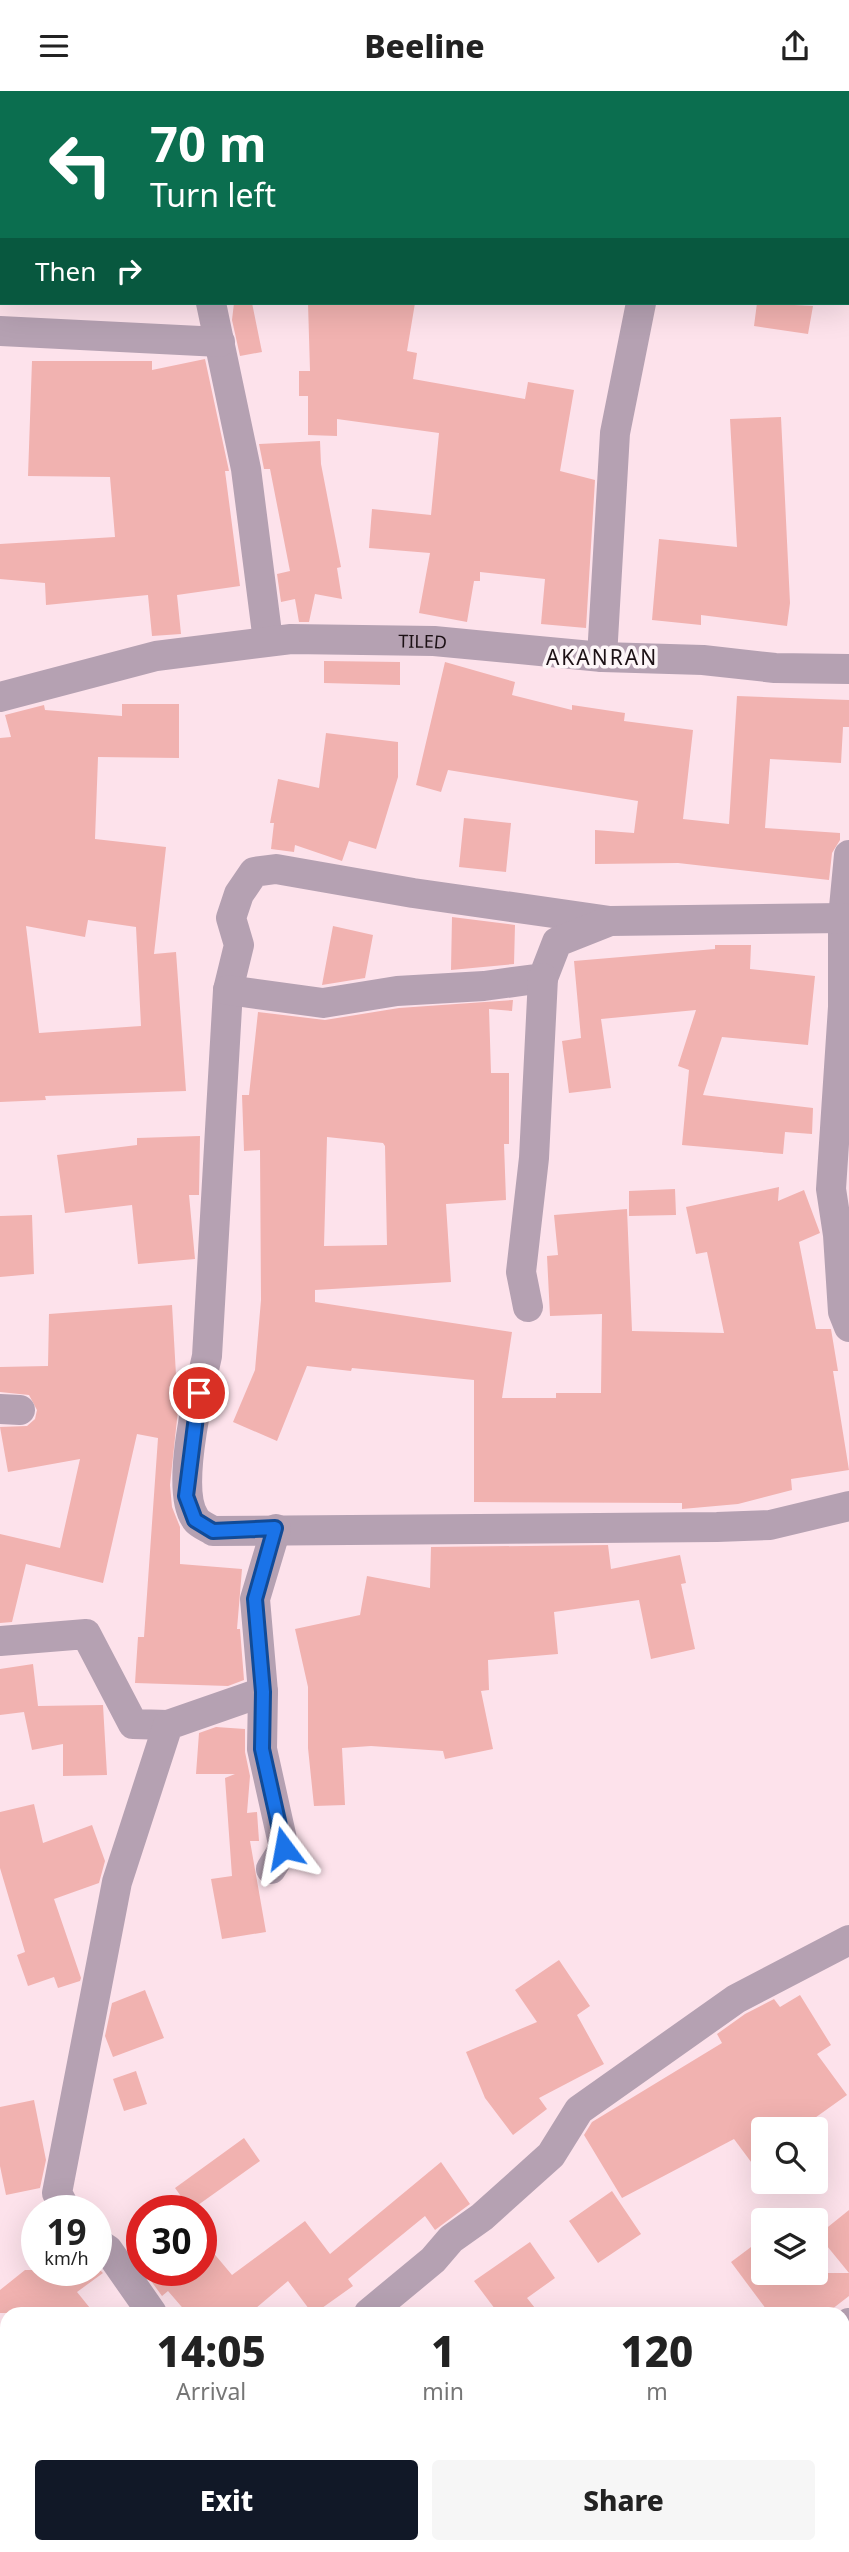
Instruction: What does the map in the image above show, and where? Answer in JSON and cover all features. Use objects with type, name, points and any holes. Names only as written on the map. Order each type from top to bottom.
[{"type":"street","points":[[211,305],[246,469],[268,641]]},
{"type":"street","points":[[602,657],[615,433],[640,305]]},
{"type":"street","points":[[0,331],[220,341]]},
{"type":"street","name":"TILED","points":[[0,697],[156,656],[268,641],[433,641],[602,657],[703,660],[775,668],[849,669]]},
{"type":"street","points":[[849,855],[843,918],[846,1007],[831,1189],[838,1235],[844,1312],[849,1327]]},
{"type":"street","points":[[843,918],[610,921],[413,893],[276,869],[254,872],[239,894],[231,918],[239,945],[228,990],[206,1356],[195,1412],[186,1496],[195,1520],[213,1531],[275,1528],[480,1530],[770,1525],[849,1506]]},
{"type":"street","points":[[528,1307],[521,1272],[534,1158],[544,978],[557,942],[610,921]]},
{"type":"street","points":[[228,990],[323,1003],[397,991],[484,986],[544,978]]},
{"type":"street","points":[[271,1869],[284,1848],[262,1749],[263,1692],[255,1599],[275,1528]]},
{"type":"street","points":[[0,1641],[86,1635],[133,1724],[167,1725],[263,1692]]},
{"type":"street","points":[[58,2195],[117,1882],[167,1725]]},
{"type":"street","points":[[376,2307],[433,2260],[450,2239],[482,2217],[551,2155],[579,2110],[736,1999],[849,1940]]},
{"type":"street","points":[[112,2256],[148,2307]]},
{"type":"building","points":[[234,305],[252,305],[262,352],[240,356],[232,320]]},
{"type":"building","points":[[308,305],[415,305],[407,351],[417,353],[413,379],[525,399],[528,382],[574,390],[560,471],[595,480],[586,628],[541,624],[545,579],[480,572],[480,581],[474,581],[467,622],[419,613],[430,553],[369,548],[372,509],[431,515],[439,433],[337,419],[337,436],[308,435],[308,396],[299,396],[299,371],[310,371]]},
{"type":"building","points":[[757,305],[813,306],[808,334],[754,326]]},
{"type":"building","points":[[205,359],[229,471],[225,471],[240,586],[177,595],[181,634],[152,636],[148,595],[46,605],[45,583],[0,579],[0,544],[115,537],[110,477],[28,476],[32,361],[152,361],[152,370]]},
{"type":"building","points":[[781,417],[790,603],[787,626],[701,615],[701,625],[652,620],[659,539],[737,547],[730,419]]},
{"type":"building","points":[[320,441],[321,464],[341,567],[337,568],[342,599],[315,594],[309,622],[299,622],[295,599],[281,602],[277,574],[290,571],[270,469],[264,469],[259,444]]},
{"type":"building","points":[[324,661],[400,662],[400,685],[324,683]]},
{"type":"building","points":[[445,662],[515,682],[512,695],[572,710],[572,705],[625,713],[624,721],[693,730],[683,819],[729,824],[737,696],[849,700],[849,727],[843,727],[841,763],[770,759],[765,828],[840,833],[840,840],[832,853],[829,880],[678,863],[595,864],[595,830],[634,833],[638,801],[448,770],[441,792],[416,785]]},
{"type":"building","points":[[122,704],[179,704],[179,758],[98,757],[95,839],[166,847],[154,954],[176,952],[186,1091],[45,1096],[46,1100],[0,1102],[0,738],[11,737],[5,715],[44,705],[45,710],[122,716]],"holes":[[[88,920],[136,927],[141,1026],[39,1033],[26,926],[85,937]]]},
{"type":"building","points":[[326,733],[398,742],[398,777],[376,849],[349,841],[342,861],[295,845],[294,852],[271,849],[274,823],[270,823],[278,779],[319,788]]},
{"type":"building","points":[[464,818],[511,823],[506,872],[459,867]]},
{"type":"building","points":[[452,917],[515,925],[514,964],[451,970]]},
{"type":"building","points":[[333,926],[373,935],[365,978],[322,985]]},
{"type":"building","points":[[715,945],[751,945],[750,969],[815,976],[808,1045],[722,1037],[703,1095],[813,1108],[812,1134],[785,1132],[783,1154],[682,1145],[689,1070],[678,1066],[696,1010],[601,1019],[611,1088],[569,1093],[562,1041],[581,1038],[574,961],[715,949]]},
{"type":"building","points":[[513,1000],[512,1011],[489,1009],[491,1073],[509,1073],[509,1144],[504,1144],[506,1200],[446,1204],[451,1282],[315,1290],[315,1302],[512,1332],[502,1398],[556,1398],[556,1393],[601,1393],[602,1314],[550,1316],[547,1256],[558,1255],[554,1215],[627,1209],[632,1331],[724,1333],[707,1252],[696,1254],[686,1207],[779,1187],[778,1201],[804,1190],[820,1233],[799,1242],[816,1329],[831,1329],[838,1371],[833,1371],[849,1470],[791,1479],[792,1490],[738,1504],[682,1509],[682,1503],[474,1502],[474,1380],[352,1368],[351,1371],[307,1366],[277,1441],[233,1422],[255,1370],[261,1300],[260,1150],[244,1151],[242,1095],[249,1095],[258,1012],[325,1020],[399,1008]],"holes":[[[327,1137],[383,1143],[387,1245],[324,1246]]]},
{"type":"building","points":[[200,1136],[199,1195],[189,1195],[195,1259],[138,1264],[132,1205],[65,1213],[57,1155],[137,1145],[137,1138]]},
{"type":"building","points":[[675,1189],[676,1215],[629,1216],[629,1191]]},
{"type":"building","points":[[32,1215],[34,1274],[0,1277],[0,1216]]},
{"type":"building","points":[[172,1305],[178,1410],[170,1485],[172,1507],[180,1527],[180,1564],[242,1569],[237,1629],[240,1629],[244,1680],[228,1686],[135,1683],[138,1637],[144,1637],[158,1438],[137,1434],[103,1583],[26,1564],[12,1622],[0,1623],[0,1534],[60,1548],[80,1459],[8,1472],[0,1427],[27,1426],[35,1419],[37,1410],[29,1395],[0,1392],[0,1367],[48,1366],[49,1314]]},
{"type":"building","points":[[608,1545],[611,1569],[680,1555],[686,1583],[681,1584],[695,1649],[651,1659],[639,1600],[554,1612],[558,1654],[488,1660],[489,1690],[481,1691],[493,1749],[445,1759],[443,1751],[371,1746],[342,1748],[345,1805],[314,1806],[308,1748],[308,1687],[295,1629],[360,1615],[367,1576],[430,1588],[431,1547]]},
{"type":"building","points":[[33,1664],[38,1706],[103,1705],[107,1775],[63,1776],[63,1744],[32,1750],[24,1712],[0,1715],[0,1669]]},
{"type":"building","points":[[216,1727],[245,1729],[245,1752],[250,1776],[247,1813],[257,1812],[259,1841],[250,1841],[266,1932],[222,1939],[211,1879],[232,1876],[225,1778],[235,1774],[196,1774],[199,1733]]},
{"type":"building","points":[[34,1804],[43,1843],[92,1825],[105,1861],[99,1883],[54,1899],[81,1978],[80,1981],[58,1988],[54,1977],[28,1986],[17,1955],[25,1952],[0,1868],[0,1812]]},
{"type":"building","points":[[559,1960],[590,2006],[577,2015],[604,2064],[539,2098],[547,2109],[513,2135],[485,2098],[466,2052],[537,2022],[515,1990]]},
{"type":"building","points":[[145,1990],[164,2038],[113,2057],[105,2036],[112,2003]]},
{"type":"building","points":[[800,1995],[831,2045],[817,2054],[847,2095],[816,2117],[751,2117],[751,2162],[734,2139],[622,2198],[584,2135],[592,2122],[722,2043],[717,2034],[745,2014],[774,1999],[780,2007]]},
{"type":"building","points":[[136,2071],[147,2104],[124,2111],[113,2079]]},
{"type":"building","points":[[34,2100],[46,2160],[40,2188],[6,2195],[0,2166],[0,2107]]},
{"type":"building","points":[[244,2138],[260,2161],[212,2195],[180,2195],[175,2188]]},
{"type":"building","points":[[441,2162],[470,2204],[435,2230],[425,2216],[348,2279],[353,2286],[323,2307],[308,2307],[288,2281],[257,2307],[182,2307],[168,2291],[162,2296],[155,2286],[217,2286],[217,2257],[232,2275],[305,2221],[330,2254]]},
{"type":"building","points":[[612,2191],[641,2234],[598,2263],[569,2221]]},
{"type":"building","points":[[849,2210],[849,2273],[828,2247],[828,2227]]},
{"type":"building","points":[[530,2242],[555,2278],[527,2298],[534,2307],[494,2307],[474,2281]]},
{"type":"building","points":[[751,2247],[751,2285],[828,2285],[828,2273],[849,2273],[849,2296],[835,2307],[765,2307],[731,2262]]},
{"type":"building","points":[[21,2273],[21,2286],[85,2286],[77,2292],[89,2307],[0,2307],[0,2290]]},
{"type":"district","name":"AKANRAN","points":[[602,657]]},
{"type":"route","points":[[199,1393],[186,1496],[195,1520],[213,1531],[275,1528],[255,1599],[263,1692],[262,1749],[284,1848]]}]
